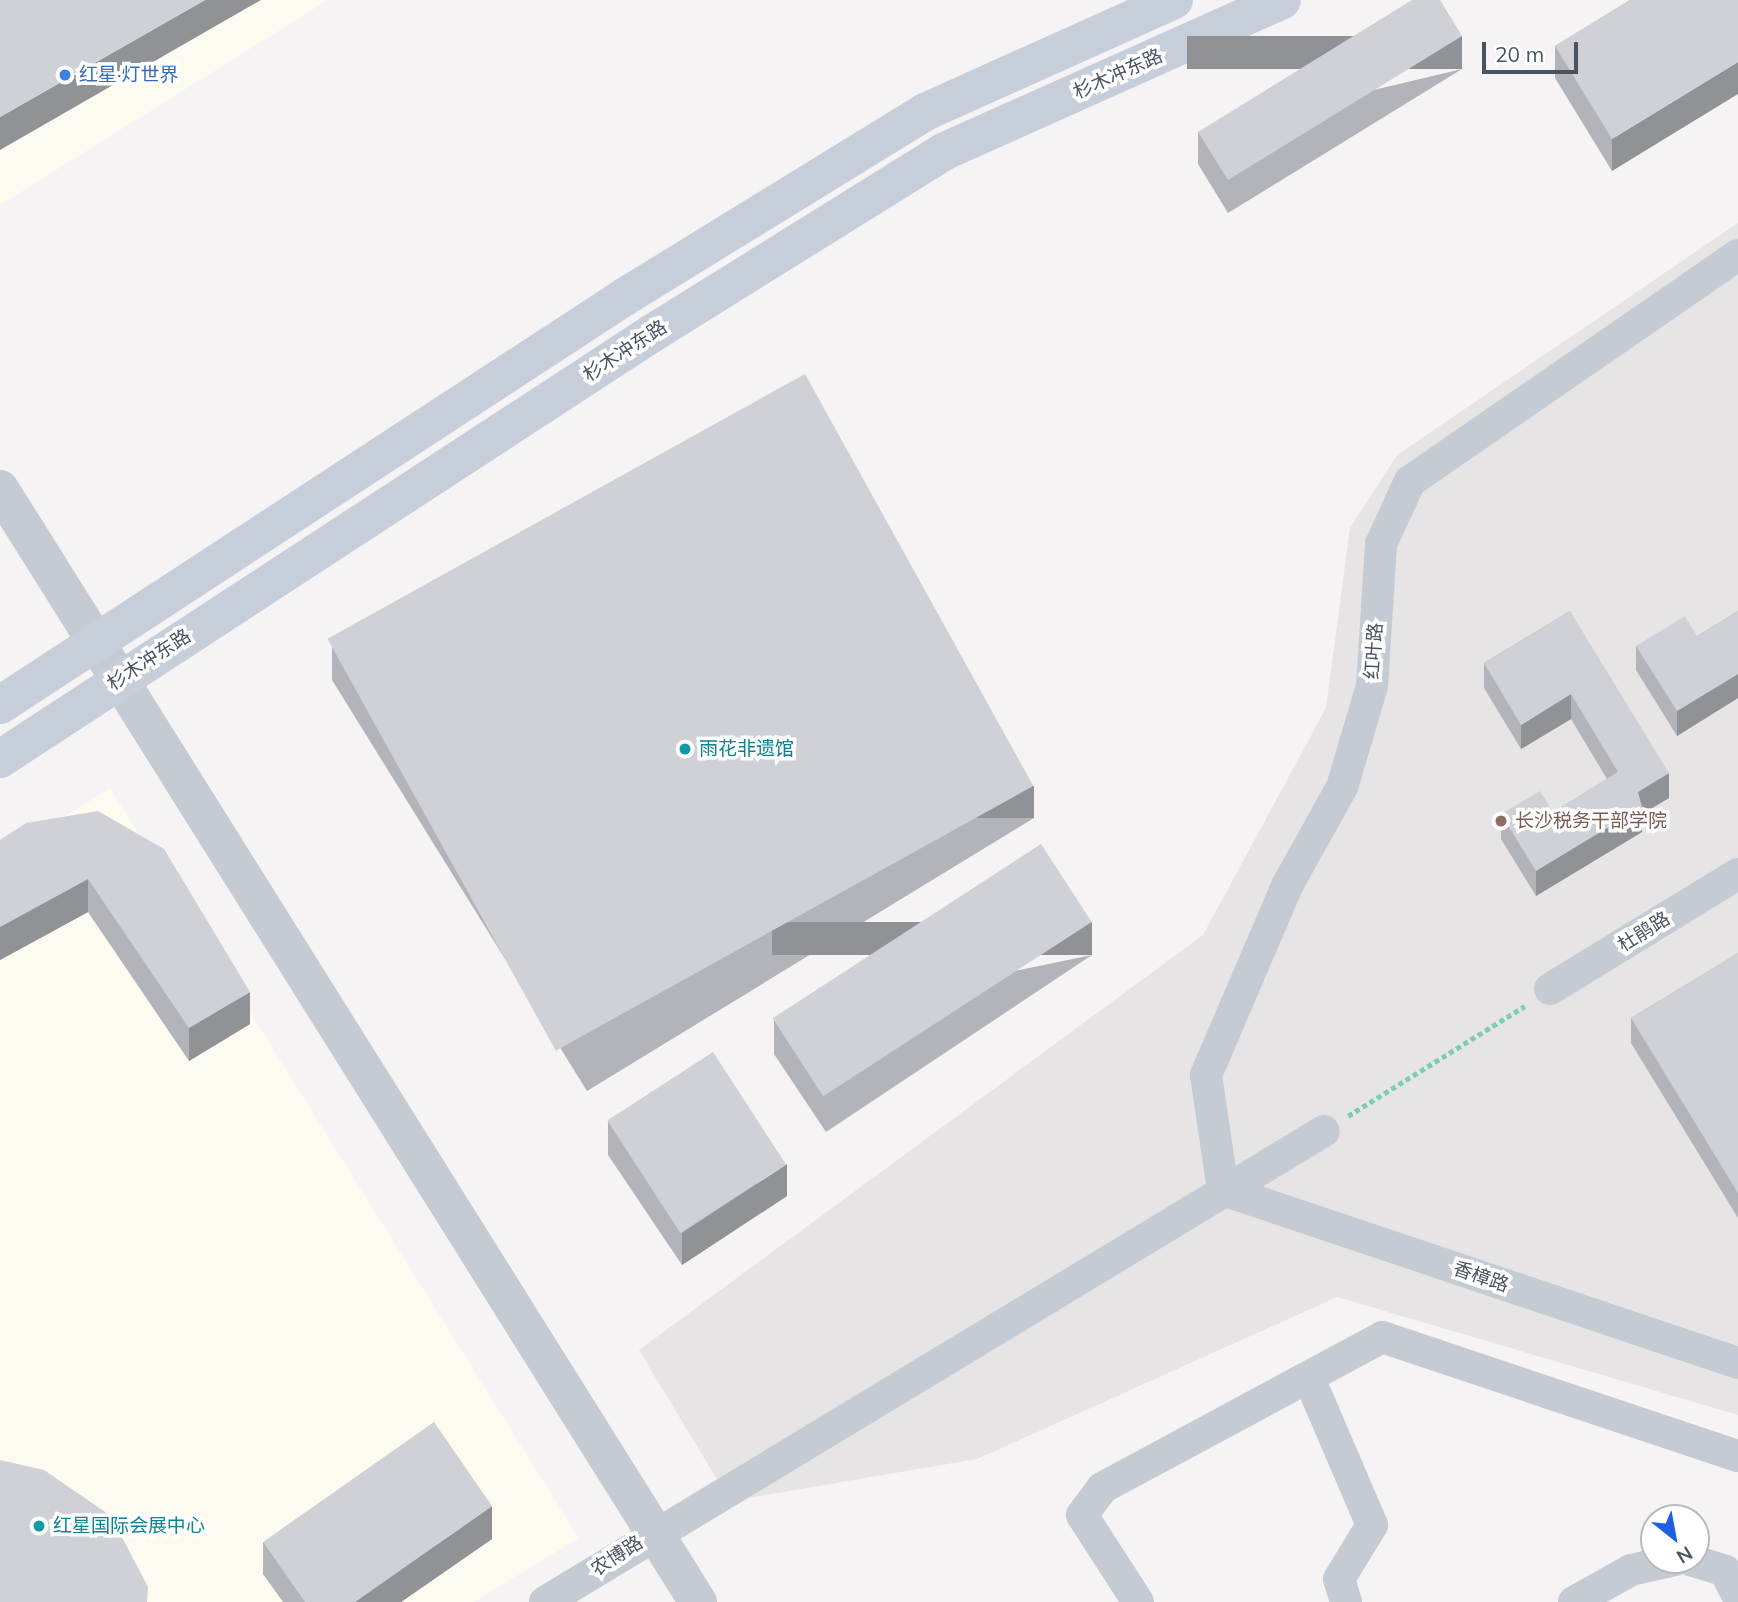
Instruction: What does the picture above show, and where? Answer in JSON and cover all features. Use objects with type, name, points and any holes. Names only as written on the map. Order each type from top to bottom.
[{"type":"main road","points":[[0,705],[626,296],[925,112],[1174,0]]},
{"type":"main road","name":"杉木冲东路","points":[[0,759],[945,151],[1282,0]]},
{"type":"street","name":"红叶路","points":[[1223,1190],[1206,1075],[1287,886],[1342,788],[1372,686],[1381,544],[1409,481],[1738,255]]},
{"type":"street","points":[[0,489],[116,682],[698,1602]]},
{"type":"street","name":"杜鹃路","points":[[1550,989],[1738,874]]},
{"type":"street","name":"农博路","points":[[545,1602],[653,1532],[1324,1131]]},
{"type":"street","name":"香樟路","points":[[1223,1190],[1738,1363]]},
{"type":"street","points":[[1138,1602],[1082,1515],[1102,1488],[1382,1337],[1738,1456]]},
{"type":"street","points":[[1309,1378],[1372,1525],[1339,1579],[1346,1602]]},
{"type":"street","points":[[1710,1566],[1725,1571],[1738,1597]]},
{"type":"street","points":[[1574,1602],[1631,1570],[1640,1568]]},
{"type":"path","points":[[1324,1131],[1550,989]]},
{"type":"shaded area","points":[[0,0],[328,0],[0,205]]},
{"type":"shaded area","name":"长沙税务干部学院","points":[[1738,223],[1738,1415],[1337,1297],[977,1459],[730,1501],[639,1350],[1203,935],[1326,708],[1350,528],[1397,455]]},
{"type":"shaded area","points":[[110,788],[579,1538],[474,1602],[0,1602],[0,858]]},
{"type":"building","name":"红星·灯世界","points":[[0,0],[205,0],[0,117]]},
{"type":"building","points":[[1412,0],[1440,0],[1462,36],[1228,180],[1198,132]]},
{"type":"building","points":[[1630,0],[1738,0],[1738,62],[1612,139],[1555,46]]},
{"type":"building","name":"雨花非遗馆","points":[[805,374],[1033,786],[556,1051],[327,639]]},
{"type":"building","points":[[1570,611],[1669,773],[1638,792],[1642,807],[1536,871],[1501,814],[1540,791],[1553,812],[1618,772],[1571,694],[1521,725],[1484,663]]},
{"type":"building","points":[[1738,611],[1738,674],[1677,711],[1636,646],[1685,616],[1697,636]]},
{"type":"building","points":[[98,811],[164,849],[250,992],[189,1028],[88,879],[0,927],[0,840],[26,823]]},
{"type":"building","points":[[1041,844],[1092,922],[823,1096],[773,1018]]},
{"type":"building","points":[[1738,953],[1738,1193],[1631,1018]]},
{"type":"building","points":[[713,1052],[786,1164],[680,1233],[607,1121]]},
{"type":"building","points":[[434,1422],[492,1506],[355,1602],[305,1602],[263,1542]]},
{"type":"building","name":"红星国际会展中心","points":[[0,1460],[44,1470],[111,1516],[148,1587],[147,1602],[0,1602]]},
{"type":"place","name":"红星·灯世界","points":[[65,75]]},
{"type":"place","name":"雨花非遗馆","points":[[685,749]]},
{"type":"place","name":"长沙税务干部学院","points":[[1501,821]]},
{"type":"place","name":"红星国际会展中心","points":[[39,1526]]}]
